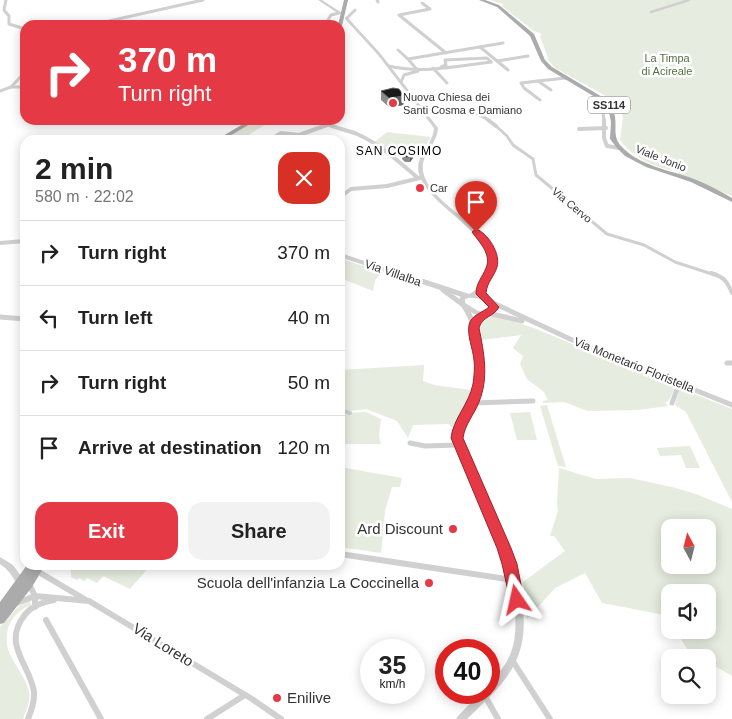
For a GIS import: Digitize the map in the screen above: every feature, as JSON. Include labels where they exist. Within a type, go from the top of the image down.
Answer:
[{"type":"main road","points":[[339,20],[344,0]]},
{"type":"main road","name":"Viale Jonio","points":[[481,0],[498,6],[528,31],[535,38],[542,61],[550,68],[596,95],[609,105],[615,118],[614,139],[619,148],[638,161],[695,182],[732,200]]},
{"type":"main road","points":[[222,135],[239,125]]},
{"type":"main road","points":[[228,135],[245,125]]},
{"type":"main road","points":[[25,583],[30,570]]},
{"type":"main road","points":[[0,620],[5,608],[25,583],[41,570]]},
{"type":"street","points":[[6,0],[4,10],[9,16],[9,24],[20,27]]},
{"type":"street","points":[[113,20],[203,0]]},
{"type":"street","points":[[320,0],[339,13]]},
{"type":"street","points":[[651,12],[689,0]]},
{"type":"street","points":[[422,2],[430,9],[399,16],[446,53]]},
{"type":"street","points":[[355,10],[346,18],[389,66],[433,122],[436,132],[421,158],[420,178]]},
{"type":"street","points":[[328,20],[331,15],[339,13]]},
{"type":"street","points":[[408,59],[503,43]]},
{"type":"street","points":[[480,47],[508,70]]},
{"type":"street","points":[[398,50],[417,70]]},
{"type":"street","points":[[470,68],[528,56]]},
{"type":"street","points":[[394,72],[491,62],[487,58],[445,60],[446,65],[439,67]]},
{"type":"street","points":[[389,66],[417,70]]},
{"type":"street","points":[[433,68],[447,83]]},
{"type":"street","points":[[394,72],[408,69]]},
{"type":"street","points":[[401,82],[404,75],[417,70]]},
{"type":"street","points":[[11,87],[20,77]]},
{"type":"street","points":[[540,100],[524,88],[521,83],[566,78]]},
{"type":"street","points":[[538,81],[551,90]]},
{"type":"street","points":[[0,91],[11,87],[20,87]]},
{"type":"street","name":"Via Cervo","points":[[426,113],[465,108],[488,119],[513,145],[533,159],[536,175],[607,234],[644,245],[675,262],[724,278],[728,282],[732,293]]},
{"type":"street","points":[[603,112],[606,128],[604,140],[606,144],[619,148]]},
{"type":"street","points":[[296,135],[327,125],[354,133],[382,148],[420,178],[436,199],[476,232],[490,250],[492,267],[482,285],[469,296],[462,298],[460,302],[464,305],[474,328],[480,362],[478,384],[473,403],[458,429],[458,445],[503,545],[513,580],[520,618],[519,637],[512,660],[500,678]]},
{"type":"street","points":[[579,129],[606,128]]},
{"type":"street","points":[[345,193],[351,189],[387,186],[420,178]]},
{"type":"street","points":[[0,243],[20,241]]},
{"type":"street","name":"Via Villalba","points":[[345,257],[440,289]]},
{"type":"street","points":[[474,328],[478,318],[487,314],[494,307],[481,294],[482,285]]},
{"type":"street","points":[[440,289],[487,300],[537,325]]},
{"type":"street","points":[[440,289],[476,313],[537,325]]},
{"type":"street","points":[[0,317],[20,319]]},
{"type":"street","name":"Via Monetario Floristella","points":[[537,325],[732,405]]},
{"type":"street","points":[[672,403],[680,384]]},
{"type":"street","points":[[473,403],[534,402]]},
{"type":"street","points":[[345,411],[350,412]]},
{"type":"street","points":[[410,443],[425,446],[458,445]]},
{"type":"street","points":[[345,555],[513,580]]},
{"type":"street","points":[[0,560],[10,567],[35,596],[35,607]]},
{"type":"street","points":[[41,570],[89,601]]},
{"type":"street","points":[[5,608],[35,596]]},
{"type":"street","name":"Via Loreto","points":[[35,596],[89,601],[245,695],[281,719]]},
{"type":"street","points":[[28,719],[34,690],[14,650],[12,632],[20,618],[35,607],[44,602],[66,600]]},
{"type":"street","points":[[46,620],[101,719]]},
{"type":"street","points":[[512,660],[550,719]]},
{"type":"street","points":[[207,719],[245,695]]},
{"type":"street","points":[[461,719],[477,704]]},
{"type":"street","points":[[491,704],[498,719]]},
{"type":"green space","name":"La Timpa di Acireale","points":[[490,0],[732,0],[732,196],[677,173],[680,171],[678,170],[654,165],[631,152],[620,140],[623,117],[620,108],[606,96],[555,68],[549,61],[540,36],[542,34],[534,31],[502,6],[503,4]]},
{"type":"green space","points":[[249,125],[265,125],[248,135],[231,135]]},
{"type":"green space","points":[[387,132],[431,137],[421,153],[387,149],[373,143]]},
{"type":"green space","points":[[345,260],[382,272],[375,280],[373,291],[345,280]]},
{"type":"green space","points":[[488,315],[534,328],[671,385],[674,390],[669,400],[665,403],[668,406],[638,410],[588,411],[564,402],[543,403],[543,401],[548,400],[544,392],[527,379],[520,364],[523,356],[513,348],[521,335],[481,340],[477,323]]},
{"type":"green space","points":[[424,365],[423,381],[434,385],[471,390],[468,402],[452,428],[449,424],[413,425],[408,438],[397,421],[366,409],[351,411],[345,409],[345,370]]},
{"type":"green space","points":[[682,389],[732,409],[732,502],[686,412],[675,405],[679,391]]},
{"type":"green space","points":[[547,405],[566,467],[558,466],[540,406]]},
{"type":"green space","points":[[366,412],[381,419],[379,436],[381,444],[345,444],[346,413]]},
{"type":"green space","points":[[530,412],[537,440],[517,440],[510,413]]},
{"type":"green space","points":[[690,446],[700,468],[686,468],[681,455],[660,456],[657,448]]},
{"type":"green space","points":[[345,468],[402,478],[400,487],[392,487],[385,511],[381,553],[345,548]]},
{"type":"green space","points":[[559,468],[596,479],[630,478],[672,487],[696,494],[732,509],[732,676],[716,667],[716,649],[687,649],[682,639],[716,639],[716,584],[661,584],[661,614],[602,603],[585,573],[555,588],[527,619],[523,582],[565,551],[554,536],[550,536],[558,511]]},
{"type":"green space","points":[[147,570],[130,589],[103,576],[97,583],[87,578],[84,581],[79,578],[77,580],[71,577],[71,571]]},
{"type":"green space","points":[[30,601],[31,605],[19,612],[10,622],[7,635],[10,655],[27,686],[29,695],[28,706],[23,719],[0,719],[0,627],[18,607]]},
{"type":"building","points":[[393,88],[399,89],[404,96],[389,98],[381,91]]},
{"type":"building","points":[[405,152],[413,153],[410,157],[406,157],[402,154]]},
{"type":"place","name":"Nuova Chiesa dei Santi Cosma e Damiano","points":[[393,103]]},
{"type":"place","name":"Car","points":[[420,188]]},
{"type":"place","name":"Ard Discount","points":[[453,529]]},
{"type":"place","name":"Scuola dell'infanzia La Coccinella","points":[[429,583]]},
{"type":"place","name":"Enilive","points":[[277,698]]},
{"type":"district","name":"SAN COSIMO","points":[[399,151]]},
{"type":"route","points":[[476,232],[487,244],[492,257],[492,267],[480,290],[485,299],[493,304],[494,307],[492,311],[481,316],[475,322],[474,328],[480,362],[478,384],[473,403],[458,429],[457,438],[458,445],[510,564],[517,600]]}]
